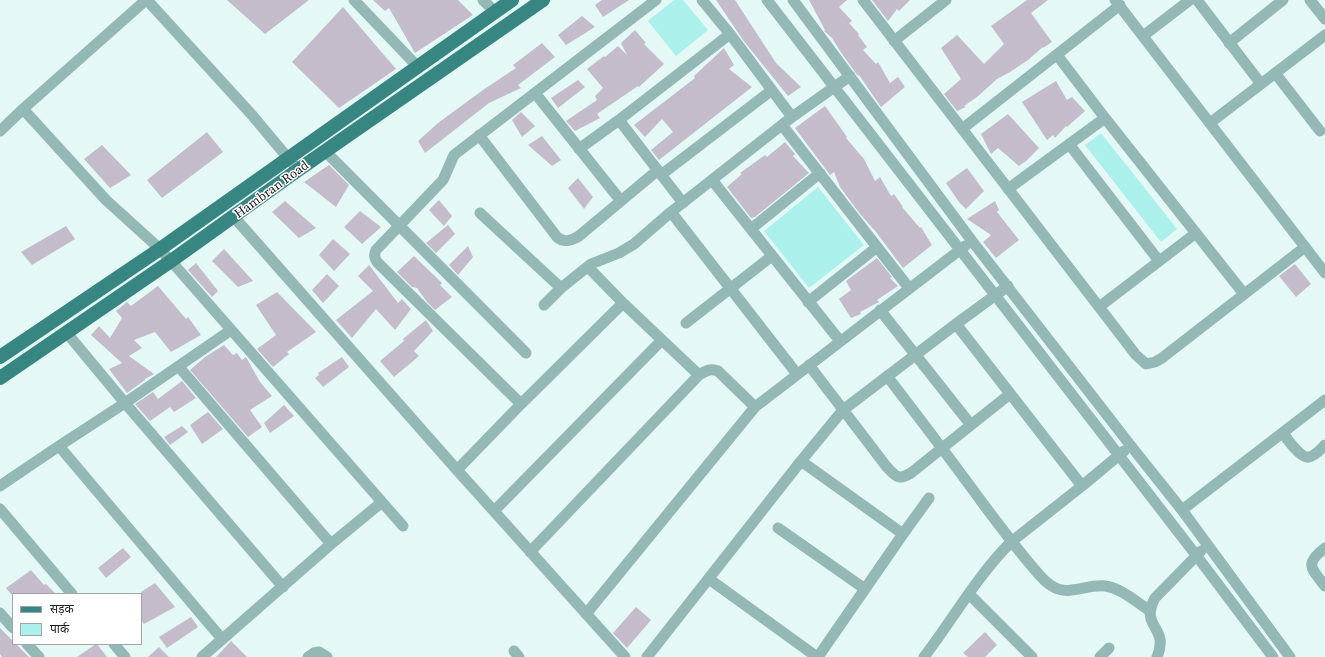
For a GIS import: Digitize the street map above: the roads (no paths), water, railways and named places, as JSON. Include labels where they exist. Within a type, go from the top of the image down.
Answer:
[{"type":"main road","name":"Hambran Road","points":[[0,357],[160,250],[512,0]]},
{"type":"main road","name":"Hambran Road","points":[[0,378],[171,262],[298,170],[543,0]]},
{"type":"street","points":[[0,132],[23,109],[147,0],[219,78],[298,170]]},
{"type":"street","points":[[354,0],[418,67]]},
{"type":"street","points":[[483,0],[495,12]]},
{"type":"street","points":[[521,404],[374,258],[374,254],[399,225],[443,180],[454,155],[656,0]]},
{"type":"street","points":[[702,0],[730,34],[792,117]]},
{"type":"street","points":[[767,0],[1119,455],[1273,657]]},
{"type":"street","points":[[793,0],[972,241],[1182,510],[1290,657]]},
{"type":"street","points":[[863,0],[1136,355],[1146,364],[1155,362],[1162,358],[1305,247]]},
{"type":"street","points":[[894,41],[946,0]]},
{"type":"street","points":[[1143,36],[1190,0]]},
{"type":"street","points":[[1196,0],[1261,84]]},
{"type":"street","points":[[1229,43],[1284,0]]},
{"type":"street","points":[[1310,0],[1325,19]]},
{"type":"street","points":[[962,129],[1057,55],[1118,3],[1325,272]]},
{"type":"street","points":[[579,150],[730,34]]},
{"type":"street","points":[[1210,123],[1325,35]]},
{"type":"street","points":[[1057,55],[1244,294]]},
{"type":"street","points":[[1275,73],[1323,132]]},
{"type":"street","points":[[544,304],[561,288],[588,267],[596,262],[625,250],[792,117],[850,76]]},
{"type":"street","points":[[479,135],[557,237],[561,240],[568,241],[579,236],[659,172],[772,90]]},
{"type":"street","points":[[535,93],[621,201]]},
{"type":"street","points":[[23,109],[106,200],[171,262],[403,526]]},
{"type":"street","points":[[1008,189],[1105,118]]},
{"type":"street","points":[[619,120],[683,203]]},
{"type":"street","points":[[782,126],[909,288]]},
{"type":"street","points":[[1070,144],[1159,261]]},
{"type":"street","points":[[326,152],[526,353]]},
{"type":"street","points":[[751,229],[820,173]]},
{"type":"street","points":[[712,180],[840,341]]},
{"type":"street","points":[[671,212],[797,374]]},
{"type":"street","points":[[480,214],[561,288]]},
{"type":"street","points":[[234,217],[457,470],[625,657]]},
{"type":"street","points":[[1099,306],[1196,233]]},
{"type":"street","points":[[586,614],[755,407],[972,241]]},
{"type":"street","points":[[808,302],[877,247]]},
{"type":"street","points":[[686,323],[772,256]]},
{"type":"street","points":[[588,267],[623,303],[699,375]]},
{"type":"street","points":[[647,657],[843,410],[1008,286]]},
{"type":"street","points":[[457,470],[623,303]]},
{"type":"street","points":[[880,310],[971,425]]},
{"type":"street","points":[[956,324],[1082,486]]},
{"type":"street","points":[[0,486],[179,367],[231,330]]},
{"type":"street","points":[[66,332],[283,587]]},
{"type":"street","points":[[494,511],[662,340]]},
{"type":"street","points":[[809,365],[886,466],[894,475],[904,478],[1010,394]]},
{"type":"street","points":[[179,367],[331,544]]},
{"type":"street","points":[[530,552],[699,375],[710,370],[718,371],[755,407]]},
{"type":"street","points":[[887,376],[943,448],[1011,542],[1041,577],[1058,590],[1068,591],[1098,586],[1114,588],[1150,610]]},
{"type":"street","points":[[1182,510],[1325,400]]},
{"type":"street","points":[[1283,433],[1302,455],[1306,457],[1310,457],[1325,445]]},
{"type":"street","points":[[60,446],[222,639]]},
{"type":"street","points":[[928,656],[969,594],[1003,550],[1131,446]]},
{"type":"street","points":[[801,461],[903,534]]},
{"type":"street","points":[[709,579],[817,657],[929,498]]},
{"type":"street","points":[[202,657],[331,544],[382,502]]},
{"type":"street","points":[[0,509],[71,593]]},
{"type":"street","points":[[778,528],[865,589]]},
{"type":"street","points":[[1157,657],[1161,647],[1161,636],[1151,622],[1150,610],[1155,598],[1196,555],[1208,545]]},
{"type":"street","points":[[1325,548],[1313,558],[1312,564],[1312,569],[1325,586]]},
{"type":"street","points":[[969,594],[1032,657]]},
{"type":"street","points":[[0,613],[12,627]]},
{"type":"street","points":[[28,645],[39,657]]},
{"type":"street","points":[[115,645],[125,657]]},
{"type":"street","points":[[1100,657],[1109,648]]},
{"type":"street","points":[[308,657],[319,652],[327,657]]}]
